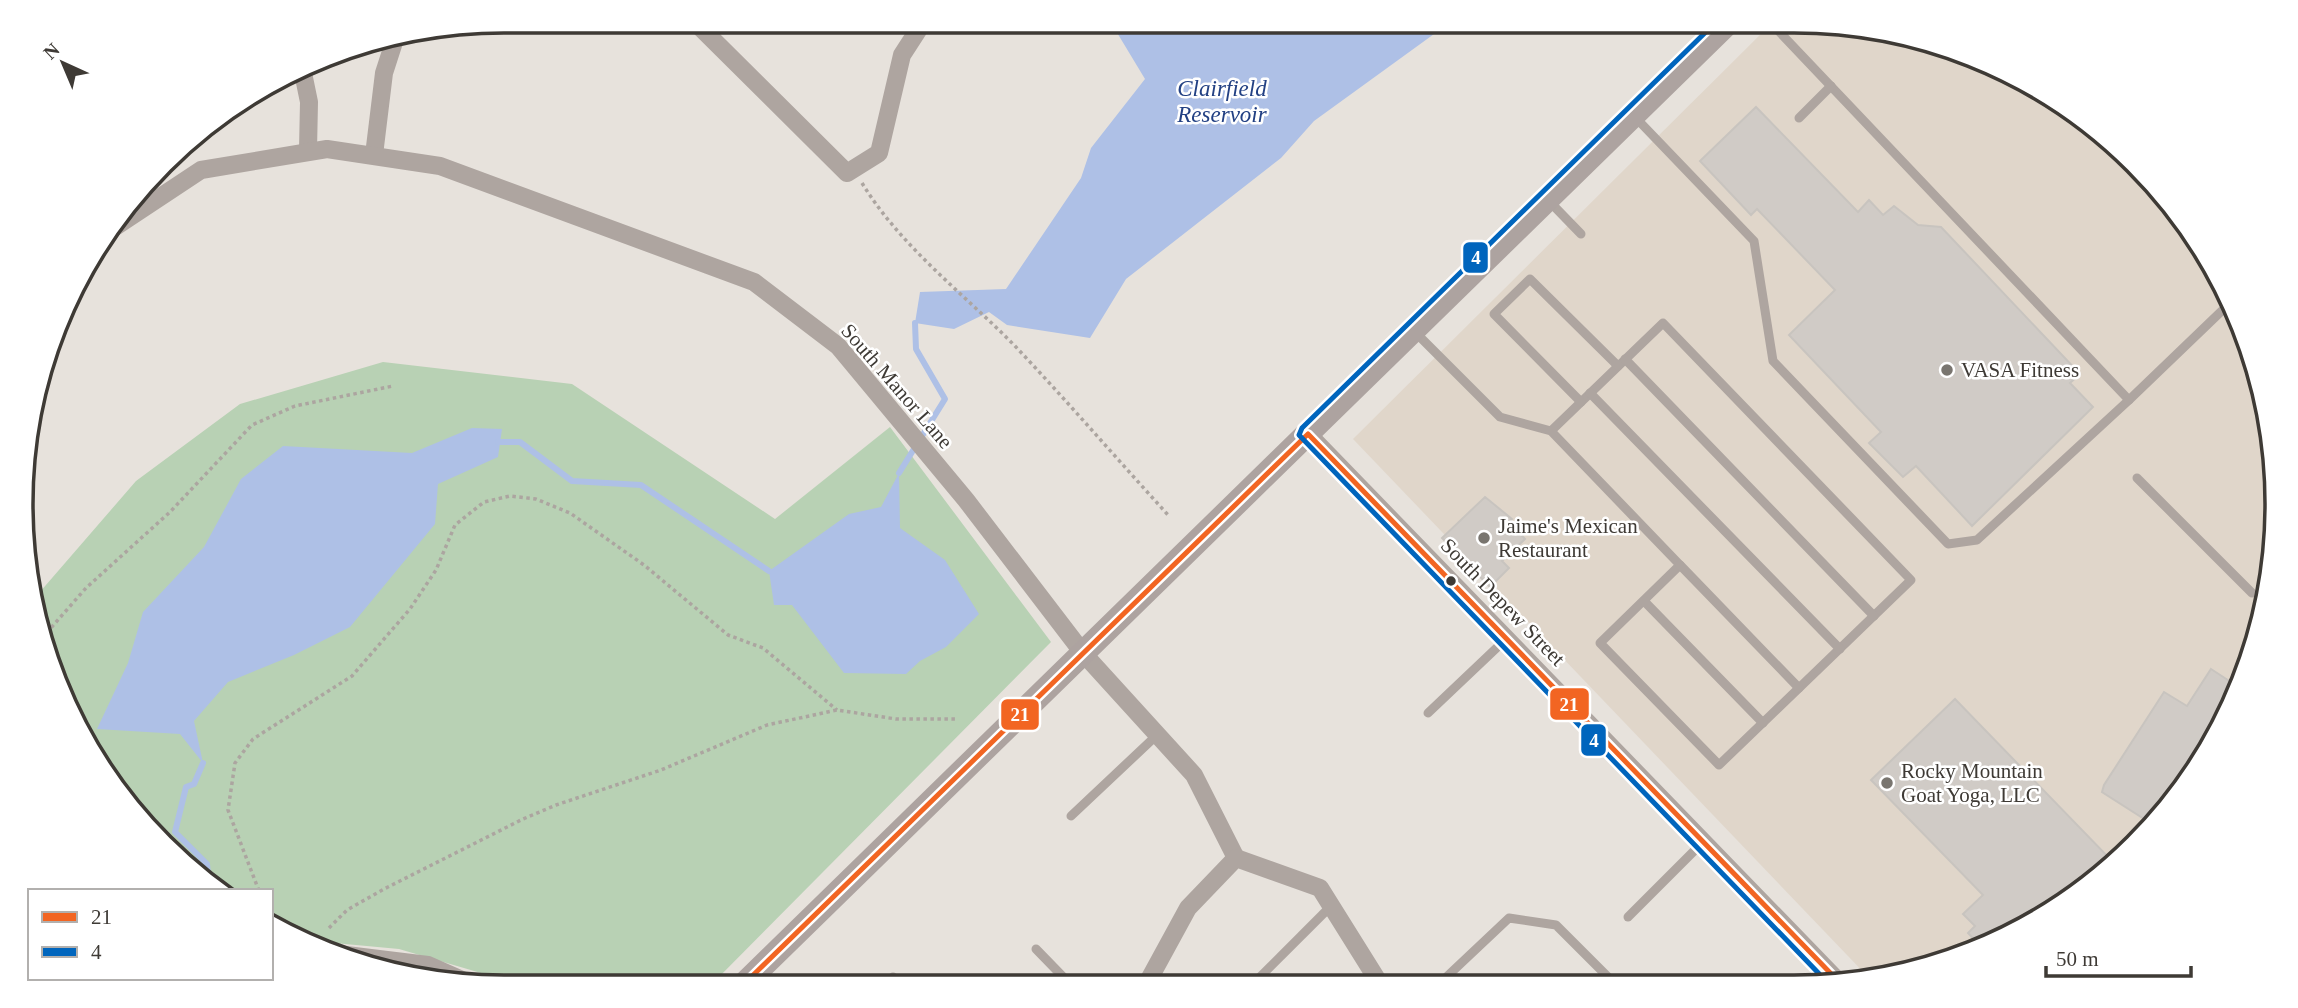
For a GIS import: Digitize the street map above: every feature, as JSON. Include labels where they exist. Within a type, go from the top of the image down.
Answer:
[{"type":"main road","points":[[753,975],[1718,33]]},
{"type":"street","points":[[707,33],[851,171],[879,153],[902,55],[916,33]]},
{"type":"street","points":[[374,155],[384,73],[393,47]]},
{"type":"street","points":[[304,78],[309,103],[308,150]]},
{"type":"street","name":"South Manor Lane","points":[[132,216],[201,170],[308,150],[327,149],[440,166],[754,282],[838,346],[953,485],[1083,653],[1194,775],[1236,858]]},
{"type":"street","name":"South Depew Street","points":[[1308,434],[1831,973]]},
{"type":"street","points":[[1151,975],[1188,908],[1236,858],[1320,888],[1374,975]]},
{"type":"street","points":[[396,962],[428,965],[441,971]]},
{"type":"lane","points":[[1780,33],[2129,400]]},
{"type":"lane","points":[[1799,118],[1831,86]]},
{"type":"lane","points":[[1633,116],[1754,241],[1773,361],[1948,544],[1977,540],[2223,310]]},
{"type":"lane","points":[[1547,200],[1581,234]]},
{"type":"lane","points":[[1581,402],[1494,314],[1512,296],[1531,279],[1618,366]]},
{"type":"lane","points":[[1551,431],[1663,323],[1910,580],[1719,765],[1600,643],[1680,565]]},
{"type":"lane","points":[[1414,331],[1500,417],[1551,431],[1799,688]]},
{"type":"lane","points":[[1625,359],[1874,616]]},
{"type":"lane","points":[[1590,393],[1840,649]]},
{"type":"lane","points":[[2137,478],[2252,593]]},
{"type":"lane","points":[[1644,601],[1763,723]]},
{"type":"lane","points":[[1429,713],[1506,639]]},
{"type":"lane","points":[[1071,816],[1157,735]]},
{"type":"lane","points":[[1628,917],[1703,842]]},
{"type":"lane","points":[[1262,975],[1331,906]]},
{"type":"lane","points":[[1449,975],[1509,918],[1556,925],[1606,975]]},
{"type":"lane","points":[[1036,949],[1061,975]]},
{"type":"path","points":[[851,171],[874,203],[940,275],[1013,345],[1169,516]]},
{"type":"path","points":[[50,629],[86,588],[170,512],[252,425],[295,406],[393,386]]},
{"type":"path","points":[[258,889],[228,810],[235,763],[253,739],[352,676],[410,609],[436,570],[456,525],[484,502],[510,496],[536,499],[570,513],[644,565],[728,635],[762,648],[837,710]]},
{"type":"path","points":[[329,928],[347,910],[384,889],[556,805],[661,769],[767,725],[837,710],[896,719],[958,719]]},
{"type":"shaded area","points":[[1762,33],[1855,37],[1916,49],[1945,58],[2029,96],[2104,150],[2127,171],[2167,217],[2202,269],[2216,296],[2229,324],[2249,382],[2264,473],[2261,565],[2249,626],[2229,684],[2216,712],[2185,766],[2127,837],[2056,895],[2002,926],[1945,950],[1861,970],[1353,439]]},
{"type":"green space","points":[[383,362],[572,384],[775,519],[890,427],[1051,642],[721,975],[486,974],[399,949],[335,943],[273,914],[273,889],[234,889],[194,858],[150,814],[113,766],[82,712],[58,655],[42,596],[41,591],[136,481],[240,404]]},
{"type":"water","name":"Clairfield Reservoir","points":[[1117,33],[1435,33],[1314,121],[1281,158],[1126,279],[1090,338],[1007,325],[989,312],[954,329],[915,323],[920,292],[1006,289],[1081,178],[1091,148],[1145,79]]},
{"type":"water","points":[[472,428],[502,429],[498,457],[438,484],[435,524],[350,627],[294,655],[228,682],[194,721],[203,763],[180,734],[97,729],[128,663],[143,612],[204,547],[241,479],[283,446],[412,453]]},
{"type":"water","points":[[899,473],[900,528],[945,560],[979,614],[946,647],[920,661],[906,674],[844,673],[792,605],[774,605],[769,571],[849,514],[881,507]]},
{"type":"building","points":[[1756,107],[1858,212],[1869,200],[1883,215],[1894,206],[1918,225],[1941,227],[2080,374],[2070,383],[2093,407],[1972,526],[1916,466],[1903,477],[1869,443],[1881,432],[1789,335],[1835,290],[1757,209],[1751,215],[1700,161]]},
{"type":"building","points":[[1485,497],[1512,519],[1509,522],[1525,539],[1502,561],[1509,568],[1490,587],[1442,538]]},
{"type":"building","points":[[2211,669],[2230,681],[2202,739],[2167,791],[2144,819],[2102,792],[2164,692],[2187,706]]},
{"type":"building","points":[[1955,699],[2107,856],[2081,877],[2029,912],[1974,939],[1968,933],[1975,926],[1963,914],[1983,895],[1871,780]]},
{"type":"waterway","points":[[899,473],[945,399],[916,349],[915,323]]},
{"type":"waterway","points":[[498,442],[520,442],[572,481],[641,485],[769,571]]},
{"type":"waterway","points":[[203,763],[194,784],[186,787],[175,832],[207,864],[208,869]]},
{"type":"transit line","name":"4","points":[[1705,33],[1302,428],[1299,435],[1819,974]]},
{"type":"transit line","name":"21","points":[[753,975],[1308,434],[1831,973]]},
{"type":"place","name":"VASA Fitness","points":[[1947,370]]},
{"type":"place","name":"Jaime's Mexican Restaurant","points":[[1484,538]]},
{"type":"place","name":"Rocky Mountain Goat Yoga, LLC","points":[[1887,783]]}]
